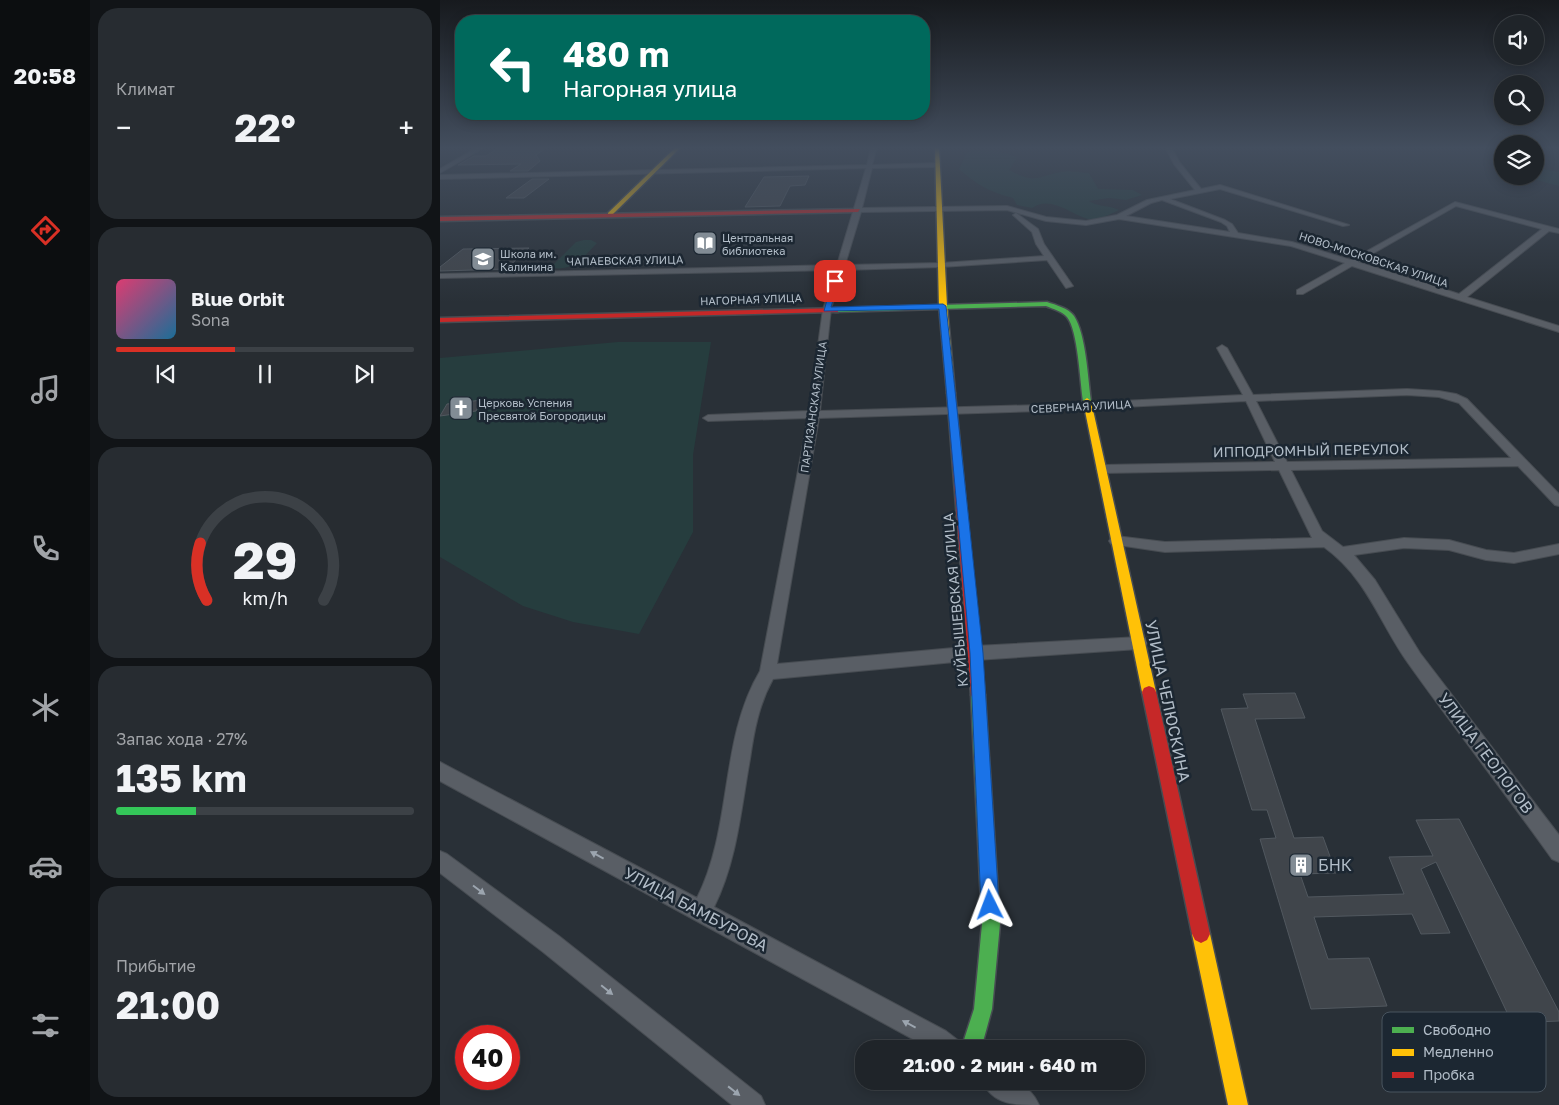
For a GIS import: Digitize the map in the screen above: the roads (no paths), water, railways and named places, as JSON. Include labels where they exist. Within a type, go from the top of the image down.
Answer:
[{"type":"street","points":[[610,214],[626,199]]},
{"type":"street","name":"ПАРТИЗАНСКАЯ УЛИЦА","points":[[701,912],[722,864],[747,724],[757,691],[768,672],[814,414],[827,309],[861,199]]},
{"type":"street","name":"КУЙБЫШЕВСКАЯ УЛИЦА","points":[[939,199],[943,306],[976,653],[991,924],[983,1009],[974,1040]]},
{"type":"street","points":[[440,219],[992,207],[1014,210],[1060,222],[1086,223],[1119,217],[1149,201],[1164,199],[1230,224],[1235,234]]},
{"type":"street","points":[[1258,199],[1345,225]]},
{"type":"street","points":[[1300,292],[1455,204],[1559,231]]},
{"type":"street","points":[[1014,210],[1016,215],[1040,238],[1040,244],[1069,286]]},
{"type":"street","name":"НОВО-МОСКОВСКАЯ УЛИЦА","points":[[1119,217],[1292,244],[1559,329]]},
{"type":"street","points":[[1460,298],[1548,228]]},
{"type":"street","name":"ЧАПАЕВСКАЯ УЛИЦА","points":[[440,276],[941,265],[1050,258]]},
{"type":"street","name":"НАГОРНАЯ УЛИЦА","points":[[440,320],[943,306],[1047,304],[1061,308]]},
{"type":"street","name":"УЛИЦА ЧЕЛЮСКИНА","points":[[1061,308],[1072,318],[1075,325],[1088,406],[1116,541],[1238,1105]]},
{"type":"street","points":[[1222,348],[1249,397],[1317,534],[1326,542]]},
{"type":"street","name":"СЕВЕРНАЯ УЛИЦА","points":[[708,418],[1088,406],[1249,397],[1386,393],[1442,394],[1454,396],[1463,401],[1489,426],[1521,462]]},
{"type":"street","points":[[1521,462],[1559,502]]},
{"type":"street","name":"ИППОДРОМНЫЙ ПЕРЕУЛОК","points":[[1102,469],[1521,462]]},
{"type":"street","points":[[1116,541],[1165,547],[1326,542]]},
{"type":"street","name":"УЛИЦА ГЕОЛОГОВ","points":[[1326,542],[1342,552],[1362,573],[1412,656],[1504,776],[1559,852]]},
{"type":"street","points":[[1342,552],[1404,543],[1449,545],[1486,555],[1514,558],[1559,549]]},
{"type":"street","points":[[768,672],[976,653],[1139,643]]},
{"type":"street","name":"УЛИЦА БАМБУРОВА","points":[[440,771],[939,1040]]},
{"type":"street","points":[[440,861],[551,944],[752,1105]]},
{"type":"street","points":[[1006,1090],[1026,1105]]},
{"type":"place","name":"Центральная библиотека","points":[[705,243]]},
{"type":"place","name":"Школа им. Калинина","points":[[483,259]]},
{"type":"place","name":"Церковь Успения Пресвятой Богородицы","points":[[461,408]]},
{"type":"place","name":"БНК","points":[[1301,865]]}]
